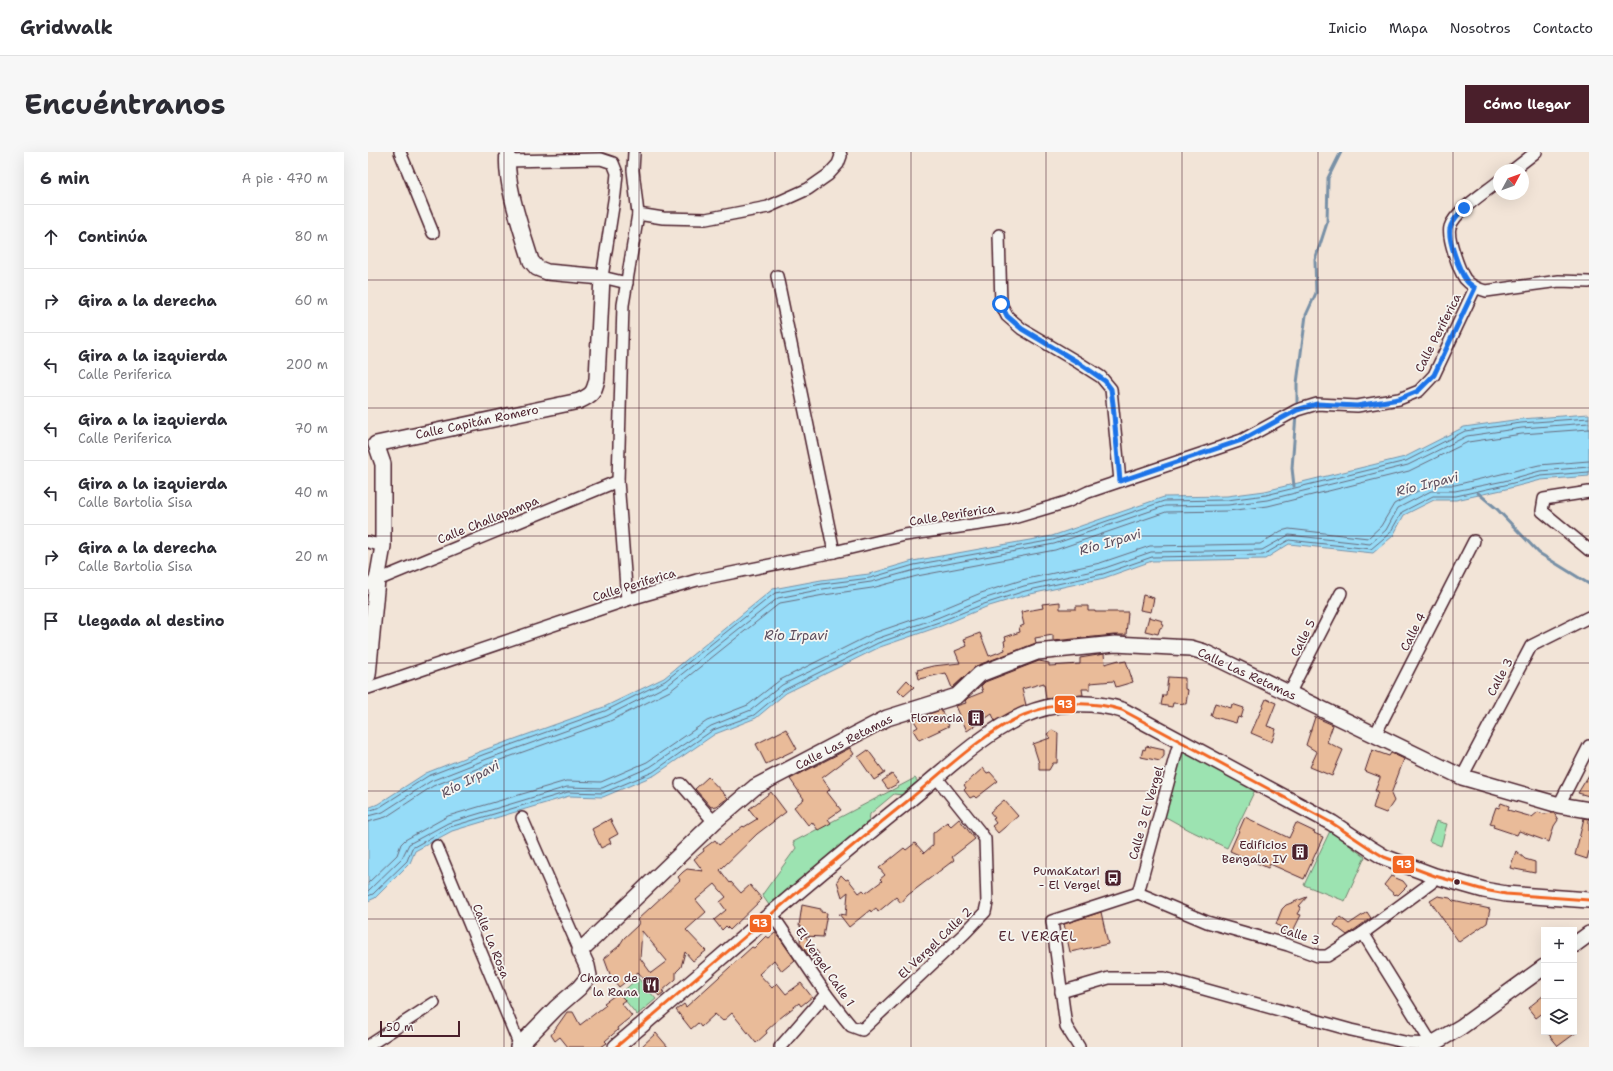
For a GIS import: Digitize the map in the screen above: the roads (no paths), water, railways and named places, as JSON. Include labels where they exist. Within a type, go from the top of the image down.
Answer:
[{"type":"street","points":[[400,152],[433,233]]},
{"type":"street","points":[[627,600],[618,481],[623,305],[638,214],[634,152]]},
{"type":"street","points":[[638,214],[663,218],[706,219],[768,208],[808,189],[828,175],[838,164],[841,156],[840,152]]},
{"type":"street","points":[[1521,164],[1536,152]]},
{"type":"street","points":[[602,277],[615,194],[617,173],[613,162],[601,159],[507,157],[509,183],[531,261],[537,268],[547,272],[602,277],[627,283]]},
{"type":"street","points":[[1493,186],[1464,208],[1450,227],[1450,237],[1458,263],[1466,279],[1475,288],[1486,291],[1559,281],[1589,282]]},
{"type":"street","points":[[999,235],[1001,304],[1007,316],[1022,329],[1101,377],[1111,389],[1120,481]]},
{"type":"street","points":[[778,276],[834,552]]},
{"type":"street","name":"Calle Capitán Romero","points":[[375,451],[579,401],[590,396],[595,389],[597,379],[602,277]]},
{"type":"street","name":"Calle Periferica","points":[[368,688],[627,600],[697,580],[834,552],[904,535],[1007,520],[1067,502],[1088,492],[1242,440],[1297,410],[1317,404],[1357,406],[1399,399],[1418,391],[1434,375],[1475,288]]},
{"type":"street","points":[[368,675],[373,582],[383,546],[384,481],[382,464],[375,451]]},
{"type":"street","name":"Calle Challapampa","points":[[373,582],[618,481]]},
{"type":"street","points":[[1589,492],[1544,499],[1542,510],[1589,550]]},
{"type":"street","name":"Calle 4","points":[[1375,735],[1474,541]]},
{"type":"street","points":[[368,542],[383,546]]},
{"type":"street","name":"Calle 5","points":[[1289,694],[1341,593]]},
{"type":"street","name":"Calle 3","points":[[1462,777],[1531,646],[1589,617]]},
{"type":"street","name":"Calle Las Retamas","points":[[580,951],[714,822],[755,787],[887,718],[957,696],[980,674],[1037,652],[1115,644],[1190,648],[1204,652],[1462,777],[1559,805],[1589,810]]},
{"type":"street","points":[[616,1047],[771,913],[987,736],[1010,722],[1039,710],[1062,705],[1087,703],[1122,710],[1332,823],[1384,857],[1435,876],[1470,887],[1506,894],[1589,900]]},
{"type":"street","name":"Calle 3 El Vergel","points":[[1138,893],[1178,750],[1182,742]]},
{"type":"street","points":[[1559,805],[1589,746]]},
{"type":"street","name":"El Vergel Calle 2","points":[[862,1030],[965,933],[985,912],[987,903],[985,839],[936,777]]},
{"type":"street","points":[[681,784],[714,822]]},
{"type":"street","points":[[519,1046],[556,1008],[579,988],[589,976],[587,966],[522,818]]},
{"type":"street","name":"Calle La Rosa","points":[[437,846],[519,1046]]},
{"type":"street","name":"Calle 3","points":[[1138,893],[1206,922],[1288,945],[1318,956],[1327,956],[1363,933],[1431,883],[1435,876]]},
{"type":"street","points":[[1079,1047],[1066,1026],[1052,921],[1138,893]]},
{"type":"street","name":"El Vergel Calle 1","points":[[771,913],[826,994],[851,1026],[862,1030]]},
{"type":"street","points":[[1363,933],[1433,1046]]},
{"type":"street","points":[[1577,943],[1589,934]]},
{"type":"street","points":[[1061,992],[1109,978],[1164,978],[1358,1032],[1409,1043],[1433,1046],[1541,969]]},
{"type":"street","points":[[780,1047],[826,994]]},
{"type":"street","points":[[368,1046],[434,1003]]},
{"type":"water","name":"Río Irpavi","points":[[1589,414],[1589,476],[1541,480],[1456,500],[1434,500],[1404,515],[1393,536],[1373,553],[1289,544],[1265,559],[1152,561],[1104,578],[1026,595],[986,607],[941,626],[880,647],[786,693],[756,718],[715,734],[655,775],[603,797],[569,796],[452,831],[415,851],[410,863],[375,898],[368,901],[368,808],[378,804],[426,773],[484,750],[604,707],[664,678],[773,589],[821,580],[869,574],[913,561],[1052,536],[1164,497],[1227,496],[1265,491],[1405,457],[1464,427],[1521,419]]},
{"type":"waterway","points":[[1297,407],[1297,383],[1306,315],[1316,293],[1315,260],[1327,223],[1328,178],[1341,152]]},
{"type":"waterway","points":[[1294,486],[1292,468],[1296,414]]},
{"type":"waterway","points":[[1478,493],[1497,509],[1539,553],[1589,584]]},
{"type":"place","name":"Florencia","points":[[976,718]]},
{"type":"place","name":"Edificios Bengala IV","points":[[1300,852]]},
{"type":"place","name":"PumaKatari - El Vergel","points":[[1113,878]]},
{"type":"place","name":"Charco de la Rana","points":[[651,985]]},
{"type":"district","name":"EL VERGEL","points":[[1038,936]]}]
